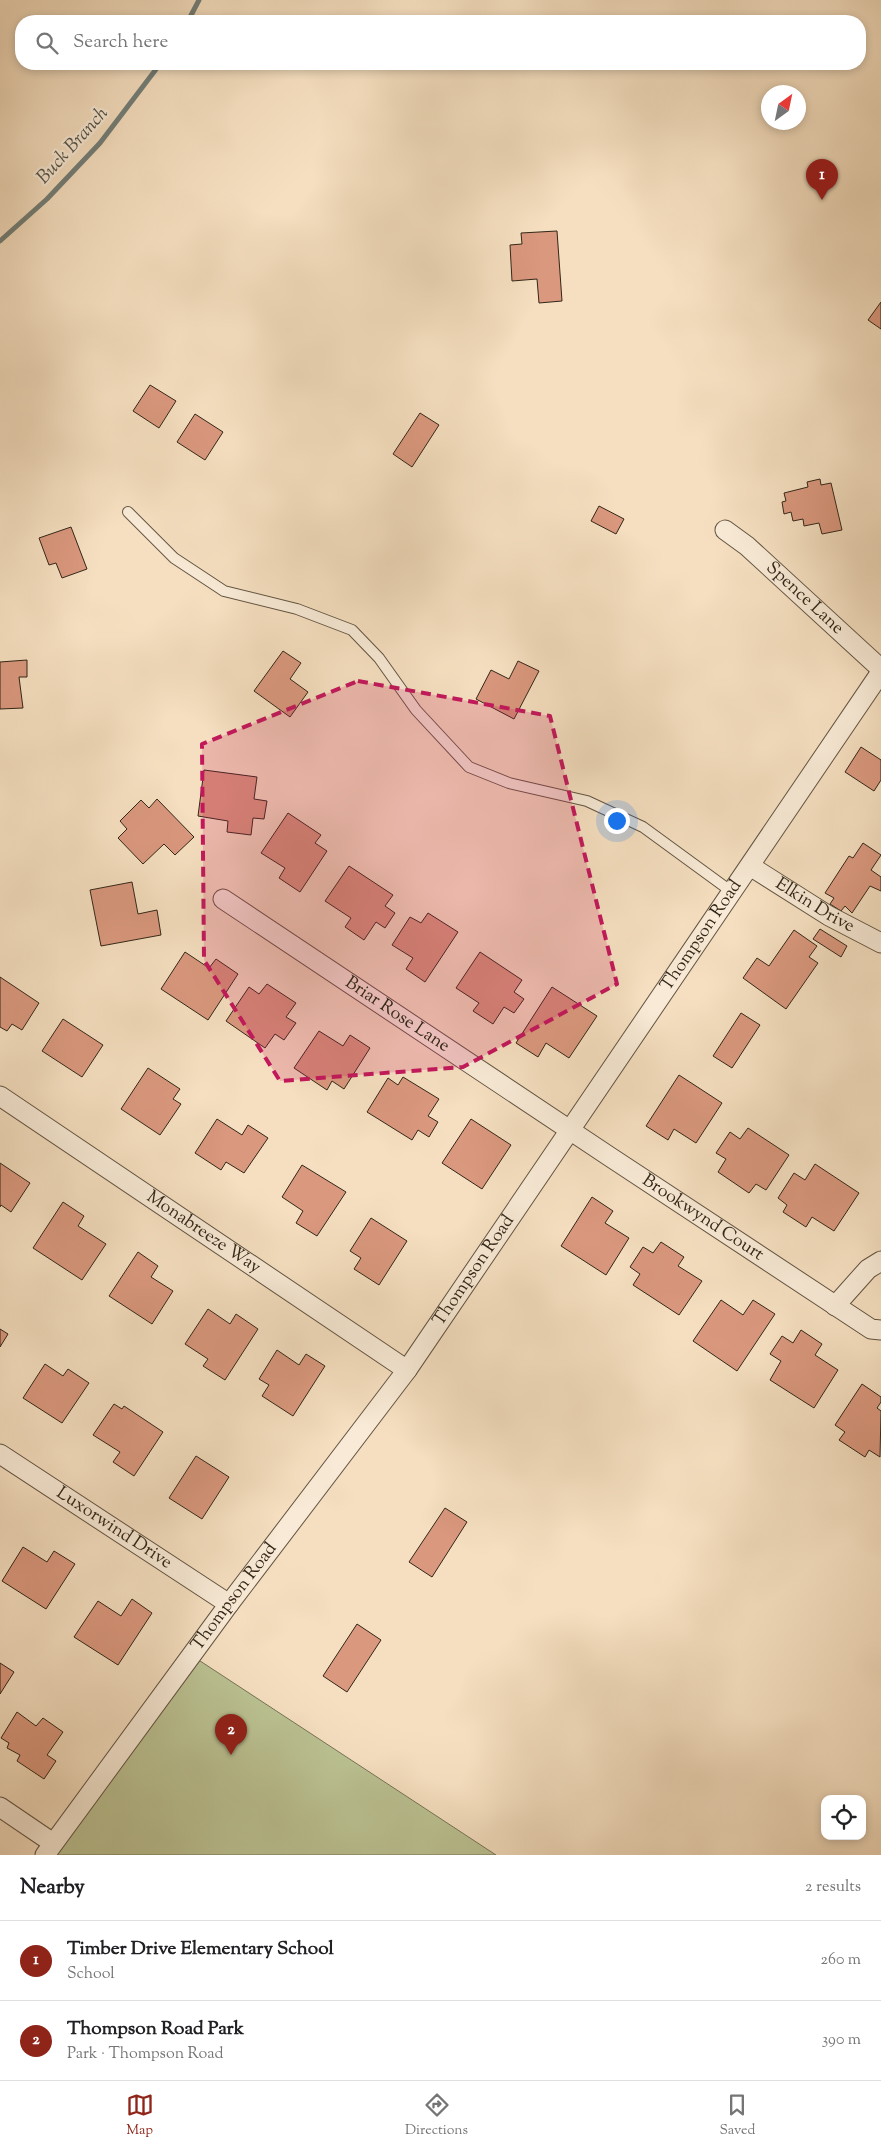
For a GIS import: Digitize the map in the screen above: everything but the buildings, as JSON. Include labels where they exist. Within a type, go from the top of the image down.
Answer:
[{"type":"street","name":"Spence Lane","points":[[725,530],[747,546],[881,670]]},
{"type":"street","name":"Thompson Road","points":[[49,1849],[229,1604],[407,1370],[571,1132],[881,670]]},
{"type":"street","name":"Elkin Drive","points":[[750,866],[829,916],[881,943]]},
{"type":"street","name":"Briar Rose Lane","points":[[223,899],[571,1132]]},
{"type":"street","name":"Monabreeze Way","points":[[0,1096],[407,1370]]},
{"type":"street","name":"Brookwynd Court","points":[[571,1132],[871,1329],[881,1330]]},
{"type":"street","points":[[836,1306],[868,1269],[881,1262]]},
{"type":"street","name":"Luxorwind Drive","points":[[0,1454],[229,1604]]},
{"type":"street","points":[[0,1807],[49,1849]]},
{"type":"lane","points":[[128,512],[174,558],[224,590],[297,609],[352,630],[379,658],[416,710],[469,767],[509,782],[587,801],[643,827],[732,892]]},
{"type":"highlighted area","points":[[358,681],[550,716],[617,984],[463,1067],[280,1081],[204,960],[202,744]]},
{"type":"green space","points":[[191,1655],[496,1855],[47,1855]]},
{"type":"waterway","name":"Buck Branch","points":[[191,15],[199,0]]},
{"type":"waterway","name":"Buck Branch","points":[[0,241],[47,199],[100,143],[155,70]]},
{"type":"place","name":"Timber Drive Elementary School","points":[[822,200]]},
{"type":"place","name":"Thompson Road Park","points":[[231,1755]]}]
